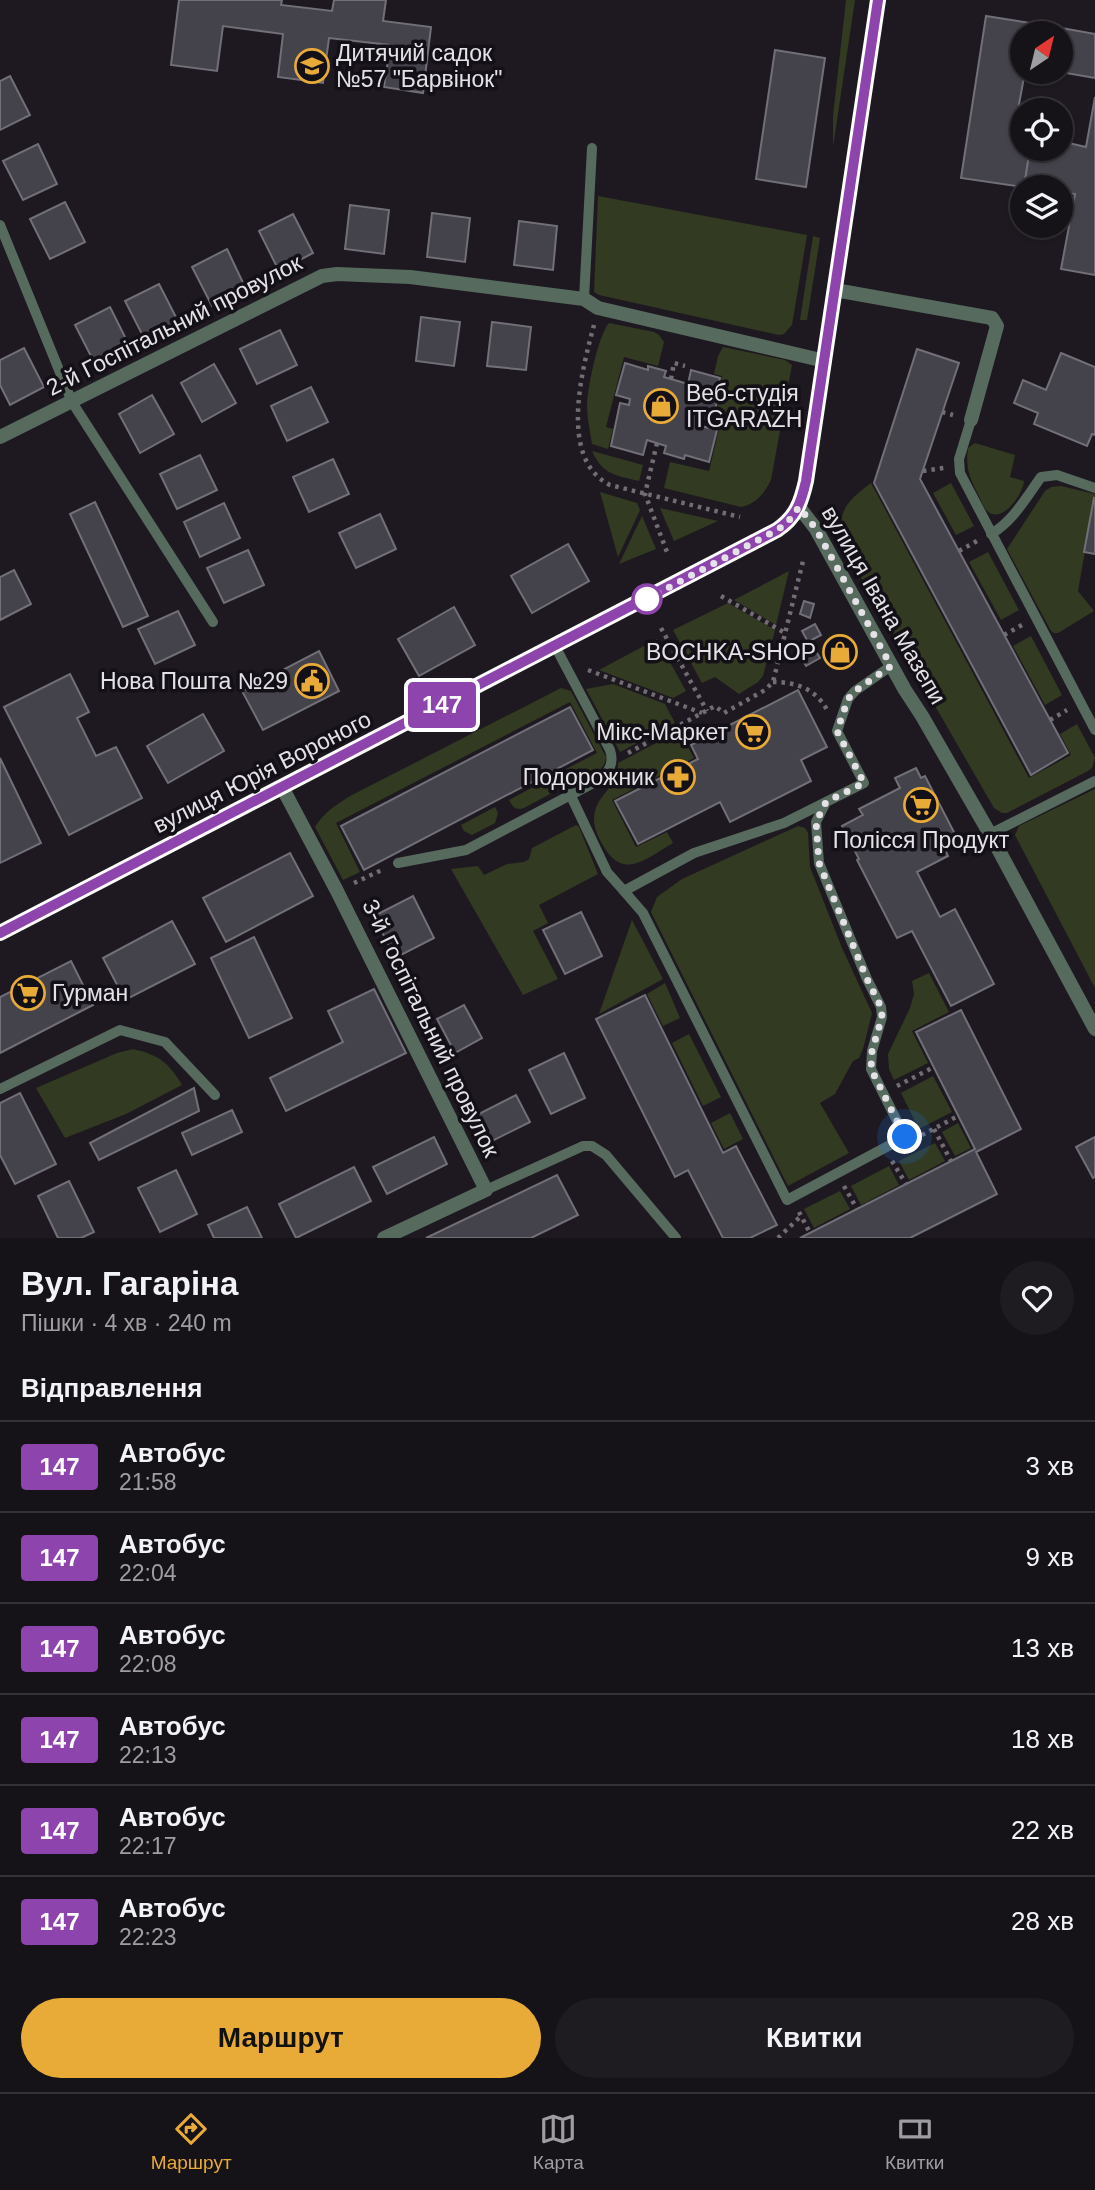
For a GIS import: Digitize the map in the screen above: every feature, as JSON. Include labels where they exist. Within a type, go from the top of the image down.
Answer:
[{"type":"main road","name":"вулиця Івана Мазепи","points":[[799,507],[806,481],[825,361],[878,0]]},
{"type":"main road","name":"вулиця Юрія Вороного","points":[[0,933],[777,530],[787,523],[799,507]]},
{"type":"street","name":"2-й Госпітальний провулок","points":[[0,437],[322,276],[337,274],[410,277],[584,299],[598,307],[825,361]]},
{"type":"street","points":[[835,290],[992,318],[998,326],[971,420]]},
{"type":"street","name":"вулиця Івана Мазепи","points":[[799,507],[816,529],[891,666],[990,834],[1095,1029]]},
{"type":"street","name":"3-й Госпітальний провулок","points":[[282,787],[337,891],[486,1190],[384,1238]]},
{"type":"lane","points":[[584,299],[592,148]]},
{"type":"lane","points":[[0,225],[72,402],[213,622]]},
{"type":"lane","points":[[971,420],[959,466],[960,473],[1095,730]]},
{"type":"lane","points":[[990,534],[1011,519],[1041,477],[1057,475],[1095,488]]},
{"type":"lane","points":[[398,863],[466,850],[601,779],[607,773],[612,761],[610,750],[555,646]]},
{"type":"lane","points":[[624,891],[694,853],[784,823],[864,783],[837,731],[848,699],[891,666]]},
{"type":"lane","points":[[990,834],[1095,781]]},
{"type":"lane","points":[[570,794],[607,872],[643,913],[787,1200],[905,1137],[871,1069],[872,1051],[882,1017],[881,1007],[819,863],[816,822],[826,802]]},
{"type":"lane","points":[[0,1089],[120,1030],[165,1042],[215,1095]]},
{"type":"lane","points":[[486,1190],[583,1146],[592,1146],[606,1155],[676,1238]]},
{"type":"path","points":[[598,307],[578,397],[584,460],[600,480],[610,485],[740,517]]},
{"type":"path","points":[[671,379],[674,363],[685,366]]},
{"type":"path","points":[[657,443],[645,494],[667,552]]},
{"type":"path","points":[[612,761],[715,706],[724,713],[765,690],[773,682],[804,557]]},
{"type":"path","points":[[721,596],[785,633]]},
{"type":"path","points":[[661,628],[704,712]]},
{"type":"path","points":[[584,668],[704,712]]},
{"type":"path","points":[[773,682],[799,685],[820,697],[837,731]]},
{"type":"path","points":[[337,891],[398,863]]},
{"type":"path","points":[[884,1094],[934,1068]]},
{"type":"path","points":[[905,1137],[918,1137],[958,1116]]},
{"type":"path","points":[[934,1129],[951,1161]]},
{"type":"path","points":[[884,1148],[906,1184]]},
{"type":"path","points":[[837,1174],[857,1209]]},
{"type":"path","points":[[792,1198],[810,1233]]},
{"type":"path","points":[[778,1238],[801,1216]]},
{"type":"green space","points":[[846,0],[855,0],[833,147],[833,116]]},
{"type":"green space","points":[[598,196],[807,235],[792,325],[784,334],[779,335],[594,292]]},
{"type":"green space","points":[[813,236],[820,238],[807,320],[800,320]]},
{"type":"green space","points":[[609,323],[654,332],[664,342],[658,366],[624,357],[606,427],[613,429],[608,449],[592,444],[587,404],[597,350]]},
{"type":"green space","points":[[723,347],[785,360],[792,365],[771,480],[759,498],[741,507],[664,488],[670,462],[709,471],[719,429],[712,426],[722,376],[714,374]]},
{"type":"green space","points":[[975,443],[1015,455],[1010,477],[1024,481],[1016,500],[999,514],[987,511],[971,478],[967,461],[968,448]]},
{"type":"green space","points":[[592,451],[643,465],[639,481],[605,469]]},
{"type":"green space","points":[[871,483],[1029,778],[1071,755],[1060,734],[1077,724],[1095,758],[1092,768],[1007,813],[994,808],[841,543],[841,522],[846,508],[855,496]]},
{"type":"green space","points":[[951,483],[974,526],[956,535],[933,493]]},
{"type":"green space","points":[[1061,486],[1095,494],[1078,591],[1094,611],[1054,633],[1007,549],[1045,491]]},
{"type":"green space","points":[[600,492],[637,503],[640,510],[618,557]]},
{"type":"green space","points":[[660,508],[718,521],[674,541]]},
{"type":"green space","points":[[642,516],[656,549],[619,564]]},
{"type":"green space","points":[[988,552],[1019,610],[1001,620],[969,562]]},
{"type":"green space","points":[[789,571],[776,625],[734,600]]},
{"type":"green space","points":[[728,603],[775,630],[763,676],[739,694],[715,677],[702,683],[673,630]]},
{"type":"green space","points":[[1031,636],[1062,695],[1045,705],[1013,646]]},
{"type":"green space","points":[[657,639],[686,691],[673,698],[599,670]]},
{"type":"green space","points":[[613,684],[665,704],[675,723],[620,752],[586,689]]},
{"type":"green space","points":[[561,688],[571,691],[606,757],[600,770],[577,782],[571,779],[566,769],[597,753],[570,702],[336,823],[360,872],[343,880],[315,827],[336,805]]},
{"type":"green space","points":[[679,731],[694,758],[612,800],[636,847],[667,832],[673,843],[634,864],[617,861],[609,854],[596,831],[594,815],[598,804],[616,777],[618,763]]},
{"type":"green space","points":[[552,777],[556,786],[552,793],[521,809],[512,805],[509,800]]},
{"type":"green space","points":[[1095,789],[1095,988],[1015,835],[1019,826]]},
{"type":"green space","points":[[495,807],[498,813],[495,823],[472,835],[464,831],[461,825]]},
{"type":"green space","points":[[576,825],[598,874],[539,905],[548,923],[533,931],[558,979],[523,995],[451,869],[478,866],[484,875],[507,864],[524,862],[529,859],[532,848]]},
{"type":"green space","points":[[798,826],[805,828],[808,833],[810,867],[842,948],[872,1013],[859,1058],[853,1061],[835,1094],[820,1103],[849,1153],[788,1186],[651,912],[657,897],[682,879]]},
{"type":"green space","points":[[632,920],[663,979],[599,1014]]},
{"type":"green space","points":[[929,973],[949,1012],[912,1031],[928,1063],[894,1080],[889,1069],[888,1054],[910,1008],[914,994],[912,981]]},
{"type":"green space","points":[[665,983],[680,1018],[663,1026],[647,994]]},
{"type":"green space","points":[[689,1034],[721,1097],[703,1106],[672,1043]]},
{"type":"green space","points":[[133,1049],[162,1061],[182,1085],[126,1114],[65,1138],[36,1088],[117,1053]]},
{"type":"green space","points":[[933,1076],[952,1112],[919,1129],[901,1093]]},
{"type":"green space","points":[[730,1113],[743,1139],[724,1149],[711,1123]]},
{"type":"green space","points":[[958,1123],[971,1148],[955,1156],[942,1132]]},
{"type":"green space","points":[[935,1143],[945,1161],[909,1180],[899,1161]]},
{"type":"green space","points":[[889,1166],[899,1185],[861,1205],[851,1186]]},
{"type":"green space","points":[[840,1191],[850,1209],[814,1228],[804,1209]]},
{"type":"building","name":"Дитячий садок №57 \"Барвінок\"","points":[[179,0],[282,0],[281,5],[332,11],[334,0],[386,0],[383,21],[431,27],[423,93],[384,87],[390,45],[329,38],[323,83],[278,77],[283,34],[223,26],[217,71],[171,65]]},
{"type":"building","points":[[986,16],[1018,21],[1010,21],[1010,84],[1023,84],[1020,98],[1010,98],[1010,161],[1028,161],[1026,175],[1010,175],[1010,185],[961,178]]},
{"type":"building","points":[[1073,30],[1095,34],[1095,78],[1073,74]]},
{"type":"building","points":[[775,50],[825,58],[806,187],[756,179]]},
{"type":"building","points":[[10,76],[30,115],[0,130],[0,81]]},
{"type":"building","points":[[1095,97],[1095,275],[1061,269],[1067,238],[1073,238],[1073,175],[1026,175],[1028,161],[1073,161],[1073,144],[1086,147]]},
{"type":"building","points":[[38,144],[57,184],[23,200],[3,161]]},
{"type":"building","points":[[65,202],[85,242],[50,259],[30,219]]},
{"type":"building","points":[[350,205],[389,210],[384,254],[345,249]]},
{"type":"building","points":[[432,213],[470,218],[465,262],[427,257]]},
{"type":"building","points":[[293,214],[313,253],[279,271],[259,231]]},
{"type":"building","points":[[519,221],[557,226],[553,270],[514,265]]},
{"type":"building","points":[[227,249],[246,289],[212,306],[192,267]]},
{"type":"building","points":[[159,284],[179,323],[145,340],[125,301]]},
{"type":"building","points":[[110,307],[130,347],[95,364],[75,325]]},
{"type":"building","points":[[421,317],[460,322],[454,366],[416,361]]},
{"type":"building","points":[[492,322],[531,327],[526,370],[487,366]]},
{"type":"building","points":[[280,330],[297,365],[257,384],[240,349]]},
{"type":"building","points":[[24,348],[44,387],[10,405],[0,385],[0,360]]},
{"type":"building","points":[[917,349],[959,363],[920,479],[1068,753],[1031,775],[874,483]]},
{"type":"building","points":[[1061,353],[1095,367],[1095,435],[1092,434],[1087,446],[1034,424],[1038,413],[1014,403],[1023,380],[1046,390]]},
{"type":"building","points":[[625,363],[648,370],[648,366],[666,371],[664,377],[688,384],[691,370],[720,378],[712,420],[704,418],[701,426],[717,430],[709,462],[685,455],[684,459],[664,453],[666,446],[647,440],[643,455],[611,446],[620,403],[629,405],[630,399],[616,395]]},
{"type":"building","points":[[214,364],[236,403],[202,422],[181,383]]},
{"type":"building","points":[[311,387],[328,422],[287,441],[271,406]]},
{"type":"building","points":[[152,395],[174,434],[140,453],[119,414]]},
{"type":"building","points":[[200,455],[217,490],[177,509],[160,474]]},
{"type":"building","points":[[333,459],[349,494],[309,512],[293,477]]},
{"type":"building","points":[[1095,499],[1095,554],[1084,552]]},
{"type":"building","points":[[95,502],[148,616],[123,627],[70,514]]},
{"type":"building","points":[[224,503],[240,538],[200,557],[184,522]]},
{"type":"building","points":[[380,514],[396,549],[356,568],[339,533]]},
{"type":"building","points":[[568,544],[589,581],[532,613],[511,576]]},
{"type":"building","points":[[248,550],[264,585],[224,603],[207,568]]},
{"type":"building","points":[[14,570],[31,604],[0,620],[0,577]]},
{"type":"building","points":[[804,601],[814,604],[810,618],[800,614]]},
{"type":"building","points":[[454,607],[475,645],[419,676],[398,639]]},
{"type":"building","points":[[178,611],[195,645],[155,664],[138,629]]},
{"type":"building","points":[[815,624],[821,635],[808,642],[802,631]]},
{"type":"building","name":"BOCHKA-SHOP","points":[[839,639],[850,660],[841,665],[830,643]]},
{"type":"building","points":[[812,645],[820,658],[806,666],[798,652]]},
{"type":"building","points":[[319,651],[339,691],[263,730],[242,691]]},
{"type":"building","points":[[70,674],[89,712],[77,718],[96,756],[116,747],[142,798],[69,835],[4,707]]},
{"type":"building","points":[[798,690],[827,747],[801,760],[811,781],[730,822],[720,802],[638,844],[615,801],[698,759],[691,745]]},
{"type":"building","points":[[570,707],[593,750],[364,870],[341,826]]},
{"type":"building","points":[[203,714],[224,751],[168,783],[147,746]]},
{"type":"building","points":[[0,758],[41,843],[0,863]]},
{"type":"building","points":[[916,768],[921,778],[925,776],[956,836],[942,843],[948,856],[917,872],[940,917],[955,909],[994,984],[951,1006],[912,931],[897,938],[842,826],[863,815],[859,809],[900,788],[895,778]]},
{"type":"building","points":[[290,853],[313,896],[226,942],[203,898]]},
{"type":"building","points":[[413,896],[434,938],[395,958],[374,916]]},
{"type":"building","points":[[581,912],[602,956],[565,974],[543,930]]},
{"type":"building","points":[[172,921],[195,964],[125,1000],[103,958]]},
{"type":"building","points":[[254,937],[292,1018],[249,1038],[211,958]]},
{"type":"building","points":[[71,961],[93,1005],[0,1053],[0,997]]},
{"type":"building","points":[[374,989],[406,1053],[286,1111],[270,1078],[343,1042],[328,1011]]},
{"type":"building","points":[[645,995],[723,1153],[736,1146],[777,1225],[750,1238],[723,1238],[688,1170],[675,1177],[596,1019]]},
{"type":"building","points":[[464,1005],[482,1038],[455,1053],[437,1019]]},
{"type":"building","points":[[961,1010],[1021,1129],[976,1152],[997,1194],[910,1238],[800,1238],[975,1149],[916,1032]]},
{"type":"building","points":[[564,1053],[585,1098],[551,1114],[529,1070]]},
{"type":"building","points":[[194,1088],[199,1111],[99,1160],[90,1143]]},
{"type":"building","points":[[20,1093],[56,1164],[15,1184],[0,1155],[0,1103]]},
{"type":"building","points":[[516,1095],[530,1122],[482,1146],[469,1119]]},
{"type":"building","points":[[232,1110],[242,1132],[192,1155],[182,1133]]},
{"type":"building","points":[[434,1137],[447,1164],[387,1194],[373,1167]]},
{"type":"building","points":[[1095,1137],[1095,1177],[1093,1178],[1076,1147]]},
{"type":"building","points":[[354,1167],[371,1201],[296,1238],[279,1204]]},
{"type":"building","points":[[176,1170],[197,1214],[160,1232],[138,1188]]},
{"type":"building","points":[[557,1175],[578,1215],[531,1238],[426,1238]]},
{"type":"building","points":[[69,1181],[94,1232],[81,1238],[58,1238],[38,1196]]},
{"type":"building","points":[[247,1207],[262,1238],[214,1238],[208,1225]]},
{"type":"bus line","name":"147","points":[[0,933],[655,595],[777,530],[794,516],[806,481],[878,0]]},
{"type":"place","name":"Дитячий садок №57 \"Барвінок\"","points":[[312,66]]},
{"type":"place","name":"Веб-студія ITGARAZH","points":[[661,406]]},
{"type":"place","name":"BOCHKA-SHOP","points":[[840,652]]},
{"type":"place","name":"Нова Пошта №29","points":[[312,681]]},
{"type":"place","name":"Мікс-Маркет","points":[[753,732]]},
{"type":"place","name":"Подорожник","points":[[678,777]]},
{"type":"place","name":"Полісся Продукт","points":[[921,805]]},
{"type":"place","name":"Гурман","points":[[28,993]]},
{"type":"route","points":[[647,599],[777,530],[794,516],[799,507],[816,529],[891,666],[848,699],[837,731],[864,783],[826,802],[816,822],[819,863],[881,1007],[882,1017],[872,1051],[871,1069],[905,1137]]}]
